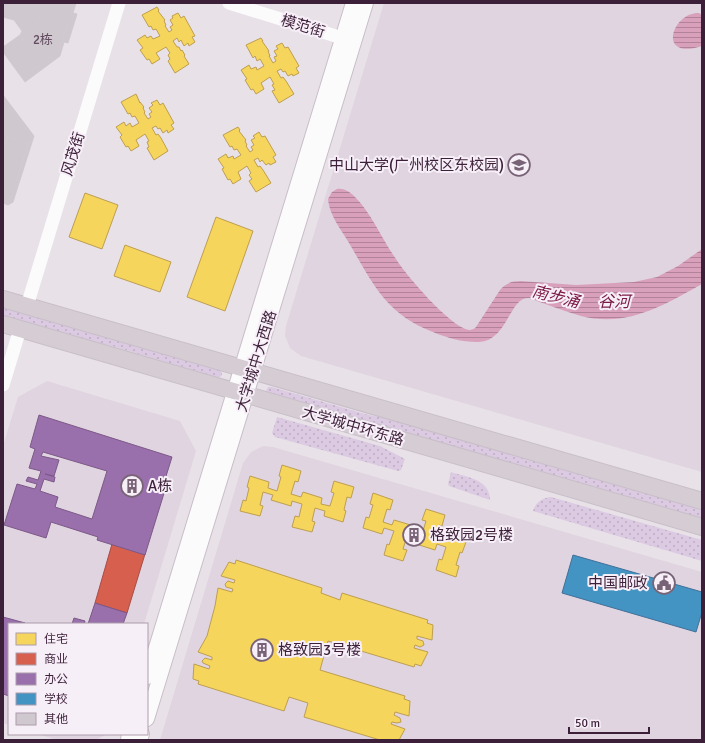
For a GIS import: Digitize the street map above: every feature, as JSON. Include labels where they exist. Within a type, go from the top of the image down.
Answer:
[{"type":"main road","name":"大学城中大西路","points":[[348,40],[353,3]]},
{"type":"main road","name":"大学城中大西路","points":[[148,715],[247,370],[348,40],[366,3]]},
{"type":"main road","name":"大学城中环东路","points":[[3,299],[702,501]]},
{"type":"main road","name":"大学城中环东路","points":[[3,324],[702,527]]},
{"type":"main road","name":"大学城中大西路","points":[[148,674],[240,393]]},
{"type":"street","name":"风茂街","points":[[27,306],[119,3]]},
{"type":"street","name":"模范街","points":[[229,3],[348,40]]},
{"type":"street","points":[[3,385],[20,329]]},
{"type":"shaded area","name":"中山大学(广州校区东校园)","points":[[384,3],[702,3],[702,472],[301,356],[290,348],[285,336],[286,326]]},
{"type":"shaded area","points":[[3,306],[221,370],[222,375],[217,377],[112,346],[69,337],[3,318]]},
{"type":"shaded area","points":[[47,381],[180,421],[196,451],[144,623],[8,623],[8,725],[3,723],[3,446],[18,397]]},
{"type":"shaded area","points":[[268,387],[365,414],[417,425],[702,508],[702,520],[267,393],[266,391]]},
{"type":"shaded area","points":[[277,417],[380,446],[405,459],[401,470],[398,471],[275,437],[272,433]]},
{"type":"shaded area","points":[[263,446],[273,447],[702,572],[702,740],[160,740],[243,463],[251,452]]},
{"type":"shaded area","points":[[451,472],[482,483],[489,493],[490,500],[449,486],[448,484]]},
{"type":"shaded area","points":[[551,497],[702,540],[702,561],[533,511],[540,501]]},
{"type":"shaded area","points":[[41,735],[105,735],[96,740],[57,740]]},
{"type":"water","points":[[699,13],[702,15],[702,46],[688,49],[678,47],[674,42],[673,35],[676,27],[689,15]]},
{"type":"water","name":"谷河","points":[[337,189],[348,191],[354,196],[372,219],[391,252],[419,288],[441,311],[462,328],[470,330],[474,329],[500,290],[507,284],[515,281],[576,285],[634,282],[657,277],[678,266],[702,249],[702,284],[659,307],[629,317],[614,319],[598,319],[581,316],[529,298],[522,299],[512,311],[502,328],[487,340],[477,342],[455,339],[417,325],[392,307],[382,296],[336,222],[331,211],[328,199],[332,192]]},
{"type":"building: 住宅","points":[[157,7],[159,10],[158,11],[165,20],[165,26],[169,32],[172,30],[170,27],[173,25],[170,20],[173,18],[172,16],[178,13],[181,18],[184,16],[195,36],[192,37],[195,42],[189,46],[188,43],[184,46],[181,40],[179,42],[177,38],[173,41],[181,51],[182,50],[189,64],[175,73],[168,61],[170,59],[168,55],[170,53],[166,47],[156,53],[160,59],[152,64],[140,50],[143,48],[137,40],[145,35],[147,38],[151,36],[153,39],[160,36],[156,29],[153,30],[151,26],[149,27],[142,15]]},
{"type":"building: 住宅","points":[[261,38],[269,51],[269,56],[273,63],[276,61],[274,57],[277,56],[274,51],[278,49],[276,46],[282,43],[285,48],[288,47],[299,66],[296,68],[299,73],[293,76],[292,74],[288,76],[285,71],[283,72],[281,69],[277,71],[281,78],[283,77],[286,81],[294,94],[279,103],[272,91],[275,90],[272,85],[274,84],[270,77],[261,83],[264,89],[256,94],[253,89],[251,90],[245,80],[247,79],[241,70],[249,65],[251,69],[256,67],[257,70],[264,66],[260,59],[257,61],[255,56],[253,58],[246,45]]},
{"type":"building: 住宅","points":[[136,94],[140,103],[144,107],[144,113],[148,119],[151,117],[149,114],[152,112],[149,108],[153,105],[151,103],[157,100],[160,105],[163,103],[174,123],[171,125],[174,129],[168,133],[167,130],[163,133],[160,128],[158,129],[156,126],[152,128],[156,135],[158,134],[161,138],[168,151],[154,160],[147,148],[149,147],[147,142],[149,141],[145,134],[136,140],[139,146],[131,151],[128,146],[126,147],[120,137],[122,135],[116,127],[124,122],[126,126],[130,123],[132,127],[139,123],[135,116],[132,117],[130,113],[128,114],[121,102]]},
{"type":"building: 住宅","points":[[238,127],[240,130],[239,131],[246,140],[246,146],[250,152],[253,150],[251,147],[254,145],[251,140],[255,138],[253,136],[259,132],[262,137],[265,136],[276,155],[273,157],[276,162],[270,165],[269,163],[266,165],[262,160],[260,162],[258,158],[254,160],[258,167],[260,166],[263,170],[271,183],[256,192],[249,181],[252,179],[249,175],[251,173],[247,166],[238,172],[241,179],[233,184],[230,179],[228,180],[222,169],[224,168],[218,159],[226,154],[228,158],[233,156],[234,159],[241,155],[237,149],[234,150],[232,146],[230,147],[223,135]]},
{"type":"building: 住宅","points":[[85,193],[118,205],[102,249],[69,237]]},
{"type":"building: 住宅","points":[[216,217],[253,231],[225,311],[187,297]]},
{"type":"building: 住宅","points":[[125,245],[171,262],[160,292],[114,276]]},
{"type":"building: 住宅","points":[[282,465],[301,471],[298,482],[295,481],[291,494],[301,497],[303,492],[322,498],[321,504],[330,506],[334,493],[331,492],[334,481],[354,487],[351,498],[347,497],[344,510],[346,511],[343,522],[324,516],[325,511],[315,508],[312,521],[315,522],[312,532],[292,527],[295,516],[299,517],[302,504],[292,501],[291,506],[271,500],[273,495],[263,492],[260,505],[263,506],[260,516],[240,511],[243,500],[246,501],[249,488],[247,487],[250,476],[269,482],[268,488],[277,491],[281,477],[279,476]]},
{"type":"building: 住宅","name":"格致园2号楼","points":[[373,493],[393,500],[390,510],[387,509],[383,522],[392,525],[394,520],[414,526],[412,531],[422,534],[426,521],[422,520],[426,509],[445,515],[442,526],[439,525],[435,538],[445,541],[446,536],[466,542],[462,553],[460,552],[456,565],[459,566],[456,577],[436,570],[439,559],[442,560],[446,547],[437,544],[435,550],[416,544],[417,539],[407,536],[403,549],[407,550],[403,561],[384,555],[387,544],[389,545],[394,531],[384,528],[382,534],[363,528],[366,517],[369,518],[373,505],[370,504]]},
{"type":"building: 住宅","name":"格致园3号楼","points":[[236,560],[322,588],[321,593],[340,600],[342,593],[428,620],[427,623],[433,625],[432,640],[417,636],[417,639],[423,641],[424,645],[420,647],[415,645],[414,648],[428,652],[421,666],[415,664],[414,667],[328,641],[320,670],[405,696],[404,699],[410,701],[409,716],[395,712],[394,715],[400,718],[401,722],[392,722],[391,724],[405,729],[399,740],[380,740],[304,717],[308,703],[289,697],[284,711],[198,684],[199,681],[193,679],[194,664],[209,669],[210,666],[202,661],[205,658],[212,660],[212,657],[198,652],[207,636],[218,588],[232,592],[233,589],[226,587],[225,584],[228,581],[234,583],[235,580],[221,576],[229,562],[235,564]]},
{"type":"building: 商业","points":[[112,544],[145,554],[127,613],[95,603]]},
{"type":"building: 办公","name":"A栋","points":[[39,415],[172,457],[162,489],[165,490],[145,555],[97,540],[98,537],[51,522],[46,538],[4,525],[17,484],[35,489],[37,484],[26,481],[28,477],[38,480],[41,471],[29,468],[35,449],[30,447]],"holes":[[[43,452],[107,471],[92,519],[55,507],[58,497],[40,491],[44,479],[54,482],[55,477],[45,474],[54,476],[59,460],[41,456]]]},
{"type":"building: 办公","points":[[95,603],[127,613],[123,623],[88,623]]},
{"type":"building: 办公","points":[[3,617],[25,623],[8,623],[8,696],[3,694]]},
{"type":"building: 办公","points":[[74,618],[85,621],[84,623],[72,623]]},
{"type":"building: 学校","points":[[573,555],[702,592],[702,612],[696,632],[562,593]]},
{"type":"building: 其他","points":[[3,3],[14,3],[10,19],[3,17]]},
{"type":"building: 其他","points":[[14,3],[43,3],[34,32],[14,46],[32,71],[59,50],[74,3],[76,3],[73,13],[77,14],[68,43],[64,42],[60,56],[25,82],[3,52],[3,47],[20,35],[22,31],[14,20],[10,19]]},
{"type":"building: 其他","points":[[43,3],[74,3],[59,50],[32,71],[14,46],[34,32]]},
{"type":"building: 其他","points":[[3,95],[34,136],[13,202],[8,205],[3,203],[3,197],[10,200],[31,136],[3,99]]},
{"type":"building: 其他","points":[[3,99],[31,136],[28,144],[8,137],[6,133],[3,135]]},
{"type":"building: 其他","points":[[6,133],[8,136],[6,144],[3,143],[3,135]]},
{"type":"building: 其他","points":[[8,137],[28,144],[10,200],[3,197],[3,143],[6,144]]},
{"type":"place","name":"中山大学(广州校区东校园)","points":[[519,165]]},
{"type":"place","name":"A栋","points":[[132,486]]},
{"type":"place","name":"格致园2号楼","points":[[414,535]]},
{"type":"place","name":"中国邮政","points":[[664,583]]},
{"type":"place","name":"格致园3号楼","points":[[262,650]]},
{"type":"water label","name":"南步涌","points":[[556,296]]}]
